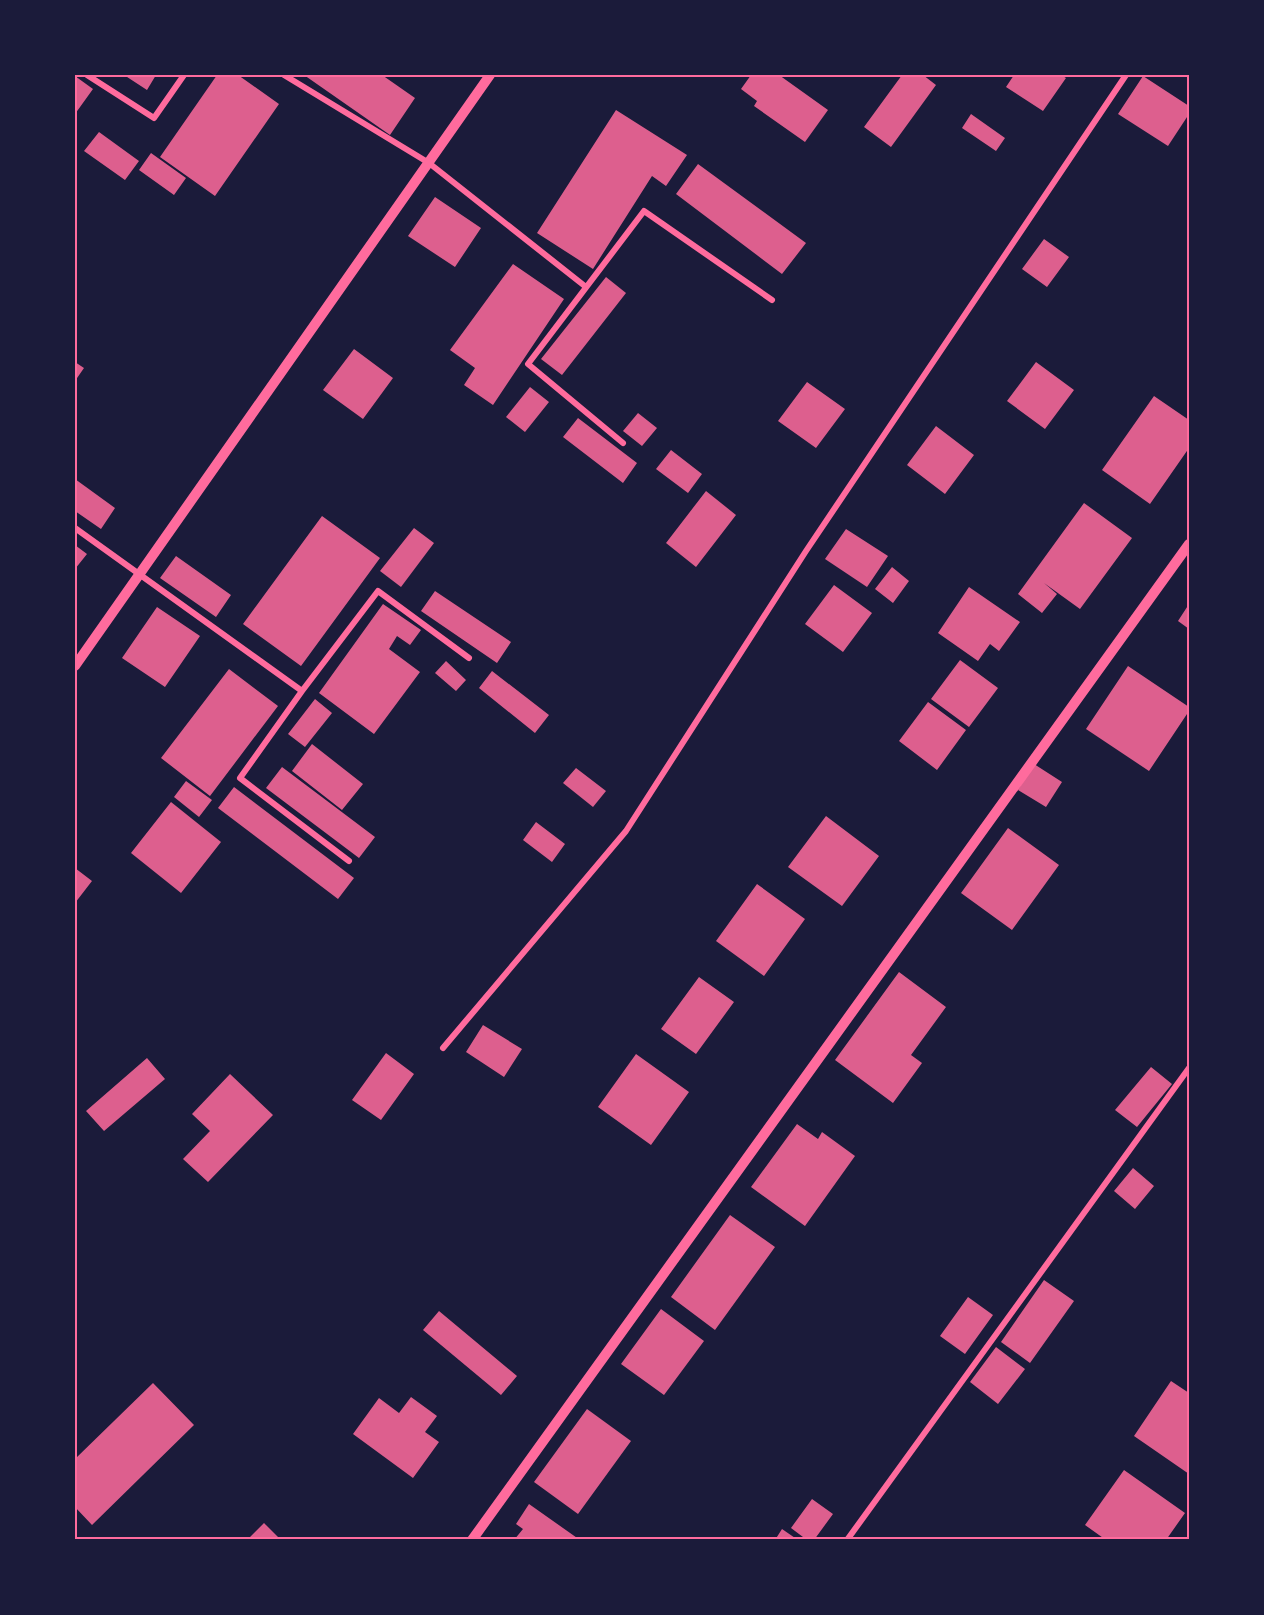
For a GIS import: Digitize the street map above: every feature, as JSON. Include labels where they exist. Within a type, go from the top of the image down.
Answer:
[{"type":"street","points":[[87,75],[154,118],[184,75]]},
{"type":"street","points":[[284,75],[429,163],[586,287]]},
{"type":"street","points":[[75,666],[490,75]]},
{"type":"street","points":[[443,1048],[626,831],[806,551],[1126,75]]},
{"type":"street","points":[[623,443],[528,364],[644,211],[772,300]]},
{"type":"street","points":[[75,528],[302,691]]},
{"type":"street","points":[[472,1540],[1189,544]]},
{"type":"street","points":[[349,861],[240,778],[378,591],[469,658]]},
{"type":"street","points":[[847,1540],[1189,1068]]},
{"type":"building","points":[[124,75],[156,75],[147,90]]},
{"type":"building","points":[[217,75],[238,75],[279,104],[215,196],[160,157]]},
{"type":"building","points":[[304,75],[382,75],[415,98],[390,135]]},
{"type":"building","points":[[751,75],[779,75],[828,110],[805,142],[754,106],[757,101],[741,89]]},
{"type":"building","points":[[902,75],[923,75],[936,85],[891,147],[864,127]]},
{"type":"building","points":[[1014,75],[1061,75],[1066,78],[1043,111],[1006,87]]},
{"type":"building","points":[[75,76],[93,89],[75,114]]},
{"type":"building","points":[[1143,76],[1189,106],[1189,114],[1168,146],[1118,114]]},
{"type":"building","points":[[616,110],[687,155],[666,186],[652,176],[593,269],[537,233]]},
{"type":"building","points":[[971,114],[1005,138],[996,151],[962,128]]},
{"type":"building","points":[[99,132],[139,161],[125,180],[84,151]]},
{"type":"building","points":[[151,153],[186,178],[174,195],[139,170]]},
{"type":"building","points":[[698,164],[806,243],[782,274],[676,194]]},
{"type":"building","points":[[435,197],[481,228],[455,267],[408,236]]},
{"type":"building","points":[[1044,239],[1069,257],[1047,287],[1022,269]]},
{"type":"building","points":[[513,264],[564,299],[493,405],[464,385],[475,368],[450,350]]},
{"type":"building","points":[[606,277],[626,293],[562,375],[541,359]]},
{"type":"building","points":[[354,349],[393,378],[363,419],[323,390]]},
{"type":"building","points":[[75,362],[84,368],[75,381]]},
{"type":"building","points":[[1036,362],[1074,390],[1045,429],[1007,401]]},
{"type":"building","points":[[807,382],[845,409],[816,448],[778,421]]},
{"type":"building","points":[[530,387],[549,402],[525,432],[506,417]]},
{"type":"building","points":[[1154,396],[1189,420],[1189,448],[1150,504],[1102,470]]},
{"type":"building","points":[[638,413],[657,428],[642,446],[623,431]]},
{"type":"building","points":[[578,418],[637,463],[623,483],[563,437]]},
{"type":"building","points":[[936,426],[974,455],[945,494],[907,465]]},
{"type":"building","points":[[671,450],[702,474],[688,493],[656,469]]},
{"type":"building","points":[[75,479],[115,508],[101,529],[75,511]]},
{"type":"building","points":[[706,491],[736,515],[696,567],[666,543]]},
{"type":"building","points":[[1084,503],[1132,538],[1080,609],[1044,583],[1057,594],[1042,613],[1018,594]]},
{"type":"building","points":[[322,516],[380,558],[301,666],[243,624]]},
{"type":"building","points":[[414,528],[434,543],[401,587],[380,571]]},
{"type":"building","points":[[846,529],[888,556],[867,587],[825,559]]},
{"type":"building","points":[[75,545],[87,554],[75,569]]},
{"type":"building","points":[[176,556],[231,595],[216,617],[160,578]]},
{"type":"building","points":[[892,567],[909,581],[893,603],[875,589]]},
{"type":"building","points":[[834,585],[872,613],[843,652],[805,624]]},
{"type":"building","points":[[969,587],[1020,622],[999,651],[990,644],[978,661],[938,633]]},
{"type":"building","points":[[435,591],[511,642],[497,663],[421,611]]},
{"type":"building","points":[[383,604],[421,630],[410,645],[397,636],[389,649],[420,672],[374,734],[319,693]]},
{"type":"building","points":[[1189,604],[1189,629],[1178,621]]},
{"type":"building","points":[[157,607],[200,636],[165,687],[122,658]]},
{"type":"building","points":[[960,660],[998,688],[969,727],[931,699]]},
{"type":"building","points":[[446,661],[466,680],[456,691],[435,673]]},
{"type":"building","points":[[1128,666],[1189,707],[1189,711],[1149,771],[1086,729]]},
{"type":"building","points":[[229,669],[278,706],[210,796],[161,758]]},
{"type":"building","points":[[492,671],[549,715],[535,733],[479,688]]},
{"type":"building","points":[[315,699],[332,713],[305,747],[288,734]]},
{"type":"building","points":[[928,702],[966,730],[937,770],[899,741]]},
{"type":"building","points":[[312,744],[363,784],[342,810],[292,771]]},
{"type":"building","points":[[1034,764],[1062,782],[1046,807],[1018,790]]},
{"type":"building","points":[[282,767],[375,837],[359,858],[266,788]]},
{"type":"building","points":[[576,768],[606,791],[593,807],[563,783]]},
{"type":"building","points":[[186,781],[212,800],[199,817],[174,797]]},
{"type":"building","points":[[234,787],[354,878],[338,899],[218,808]]},
{"type":"building","points":[[171,802],[221,842],[181,893],[131,853]]},
{"type":"building","points":[[826,816],[879,856],[842,906],[788,867]]},
{"type":"building","points":[[536,822],[565,844],[552,862],[523,840]]},
{"type":"building","points":[[1008,828],[1059,865],[1012,930],[961,893]]},
{"type":"building","points":[[75,868],[92,881],[75,903]]},
{"type":"building","points":[[757,884],[805,919],[764,976],[716,941]]},
{"type":"building","points":[[899,972],[946,1007],[911,1055],[922,1063],[893,1103],[835,1060]]},
{"type":"building","points":[[699,977],[734,1002],[696,1054],[661,1029]]},
{"type":"building","points":[[483,1025],[522,1049],[504,1077],[466,1052]]},
{"type":"building","points":[[386,1053],[414,1074],[381,1120],[352,1100]]},
{"type":"building","points":[[636,1054],[689,1092],[651,1145],[598,1107]]},
{"type":"building","points":[[147,1058],[165,1079],[104,1131],[86,1111]]},
{"type":"building","points":[[1151,1067],[1172,1084],[1137,1127],[1115,1110]]},
{"type":"building","points":[[230,1074],[273,1115],[208,1182],[183,1159],[210,1131],[192,1114]]},
{"type":"building","points":[[797,1124],[818,1139],[822,1132],[855,1156],[805,1226],[751,1187]]},
{"type":"building","points":[[1133,1168],[1154,1186],[1135,1209],[1114,1191]]},
{"type":"building","points":[[730,1215],[775,1247],[715,1330],[671,1297]]},
{"type":"building","points":[[1044,1280],[1074,1301],[1030,1363],[1001,1342]]},
{"type":"building","points":[[968,1297],[993,1315],[965,1354],[940,1336]]},
{"type":"building","points":[[661,1309],[704,1341],[664,1395],[621,1364]]},
{"type":"building","points":[[439,1311],[517,1376],[501,1395],[423,1330]]},
{"type":"building","points":[[996,1347],[1025,1369],[998,1404],[970,1382]]},
{"type":"building","points":[[1171,1381],[1189,1393],[1189,1474],[1134,1436]]},
{"type":"building","points":[[153,1383],[194,1425],[92,1525],[75,1507],[75,1459]]},
{"type":"building","points":[[411,1397],[437,1416],[425,1432],[439,1442],[413,1478],[353,1434],[379,1398],[399,1413]]},
{"type":"building","points":[[587,1409],[631,1441],[578,1514],[534,1482]]},
{"type":"building","points":[[1124,1470],[1185,1513],[1166,1540],[1106,1540],[1085,1525]]},
{"type":"building","points":[[812,1499],[833,1514],[814,1540],[807,1540],[791,1528]]},
{"type":"building","points":[[529,1504],[580,1540],[514,1540],[523,1529],[516,1524]]},
{"type":"building","points":[[264,1523],[281,1540],[247,1540]]},
{"type":"building","points":[[782,1529],[798,1540],[775,1540]]}]
